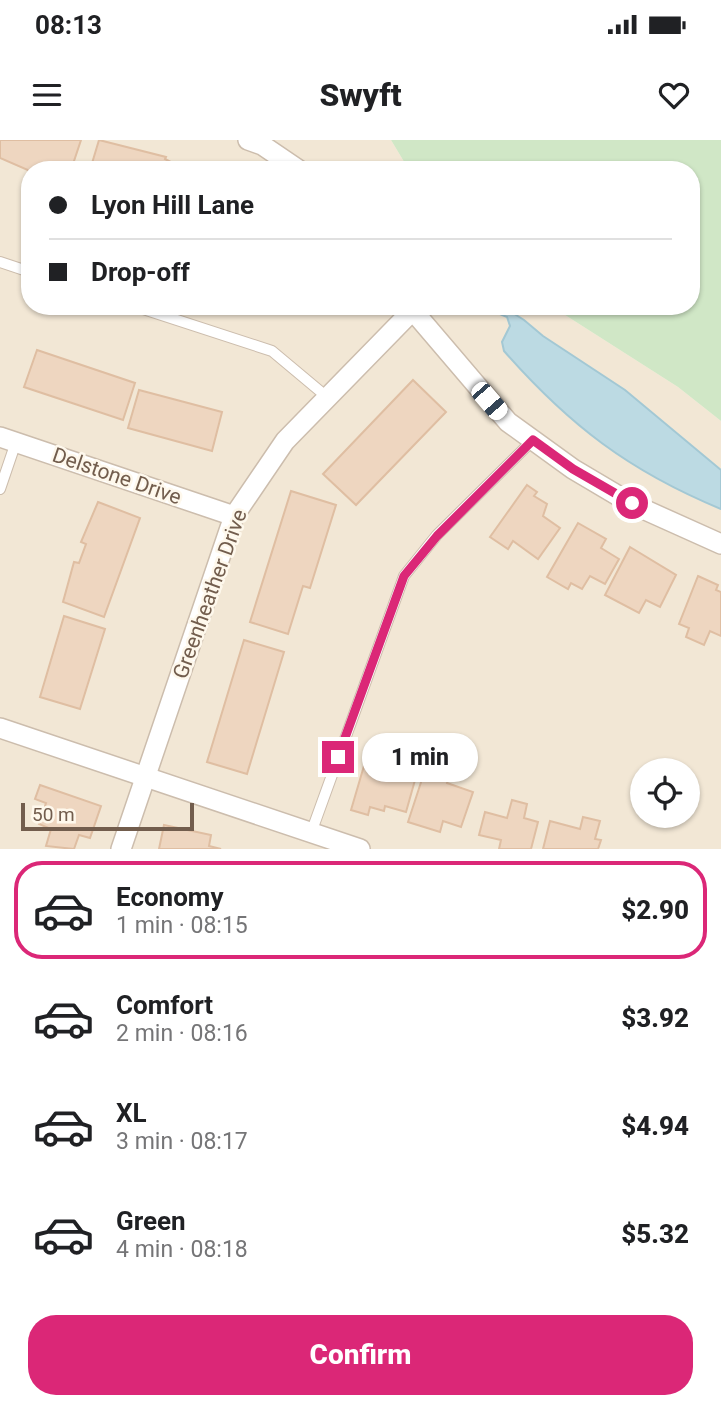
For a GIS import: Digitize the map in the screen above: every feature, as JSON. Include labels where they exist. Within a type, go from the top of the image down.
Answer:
[{"type":"street","points":[[248,140],[262,145],[286,161]]},
{"type":"street","name":"Greenheather Drive","points":[[121,849],[234,516],[285,441],[405,315]]},
{"type":"street","points":[[416,315],[508,422],[573,469],[632,503],[721,544]]},
{"type":"street","name":"Delstone Drive","points":[[8,439],[234,516]]},
{"type":"street","points":[[0,728],[360,849]]},
{"type":"lane","points":[[0,262],[21,269]]},
{"type":"lane","points":[[162,315],[272,351],[327,397]]},
{"type":"lane","points":[[0,489],[8,439]]},
{"type":"lane","points":[[311,833],[404,576],[437,536],[533,440]]},
{"type":"shaded area","points":[[0,140],[391,140],[404,161],[21,161],[21,315],[565,315],[678,387],[721,421],[721,849],[0,849]]},
{"type":"green space","points":[[391,140],[721,140],[721,421],[678,387],[565,315],[700,315],[700,161],[404,161]]},
{"type":"water","points":[[502,315],[516,315],[625,390],[721,470],[721,509],[657,479],[629,462],[602,444],[552,402],[504,351],[502,342],[510,326],[507,317]]},
{"type":"building","points":[[0,140],[81,140],[74,161],[21,161],[21,167],[0,158]]},
{"type":"building","points":[[99,140],[166,157],[169,161],[93,161]]},
{"type":"building","points":[[37,350],[135,383],[123,420],[24,387]]},
{"type":"building","points":[[413,380],[446,412],[356,505],[323,474]]},
{"type":"building","points":[[139,390],[222,412],[212,451],[128,428]]},
{"type":"building","points":[[527,485],[537,492],[534,496],[547,504],[543,516],[560,528],[538,559],[513,541],[508,549],[490,537]]},
{"type":"building","points":[[291,491],[336,505],[310,588],[303,586],[288,634],[250,622]]},
{"type":"building","points":[[98,502],[140,518],[104,617],[63,602],[74,562],[79,563],[86,544],[81,542]]},
{"type":"building","points":[[578,523],[606,539],[601,548],[619,559],[605,584],[590,576],[582,589],[571,583],[568,589],[547,577]]},
{"type":"building","points":[[630,547],[676,575],[660,607],[646,600],[639,613],[605,595]]},
{"type":"building","points":[[698,576],[718,585],[716,590],[721,592],[721,636],[710,631],[704,645],[686,637],[689,628],[679,624]]},
{"type":"building","points":[[64,616],[105,629],[80,709],[40,697]]},
{"type":"building","points":[[244,640],[284,652],[247,774],[207,762]]},
{"type":"building","points":[[376,749],[394,754],[390,766],[417,773],[406,812],[385,806],[384,811],[370,807],[368,815],[351,810],[366,759],[373,761]]},
{"type":"building","points":[[427,764],[450,771],[447,783],[473,792],[461,827],[443,821],[440,832],[408,822]]},
{"type":"building","points":[[40,785],[101,806],[90,838],[79,835],[74,849],[46,846],[51,829],[39,824],[46,803],[35,799]]},
{"type":"building","points":[[512,800],[527,804],[524,818],[538,822],[531,849],[499,849],[501,840],[479,835],[485,812],[507,818]]},
{"type":"building","points":[[583,817],[600,821],[595,839],[601,840],[598,849],[543,849],[550,821],[580,829]]},
{"type":"building","points":[[164,825],[211,835],[209,846],[221,849],[159,849]]},
{"type":"route","points":[[338,757],[404,576],[472,499],[533,440],[573,469],[632,503]]}]
